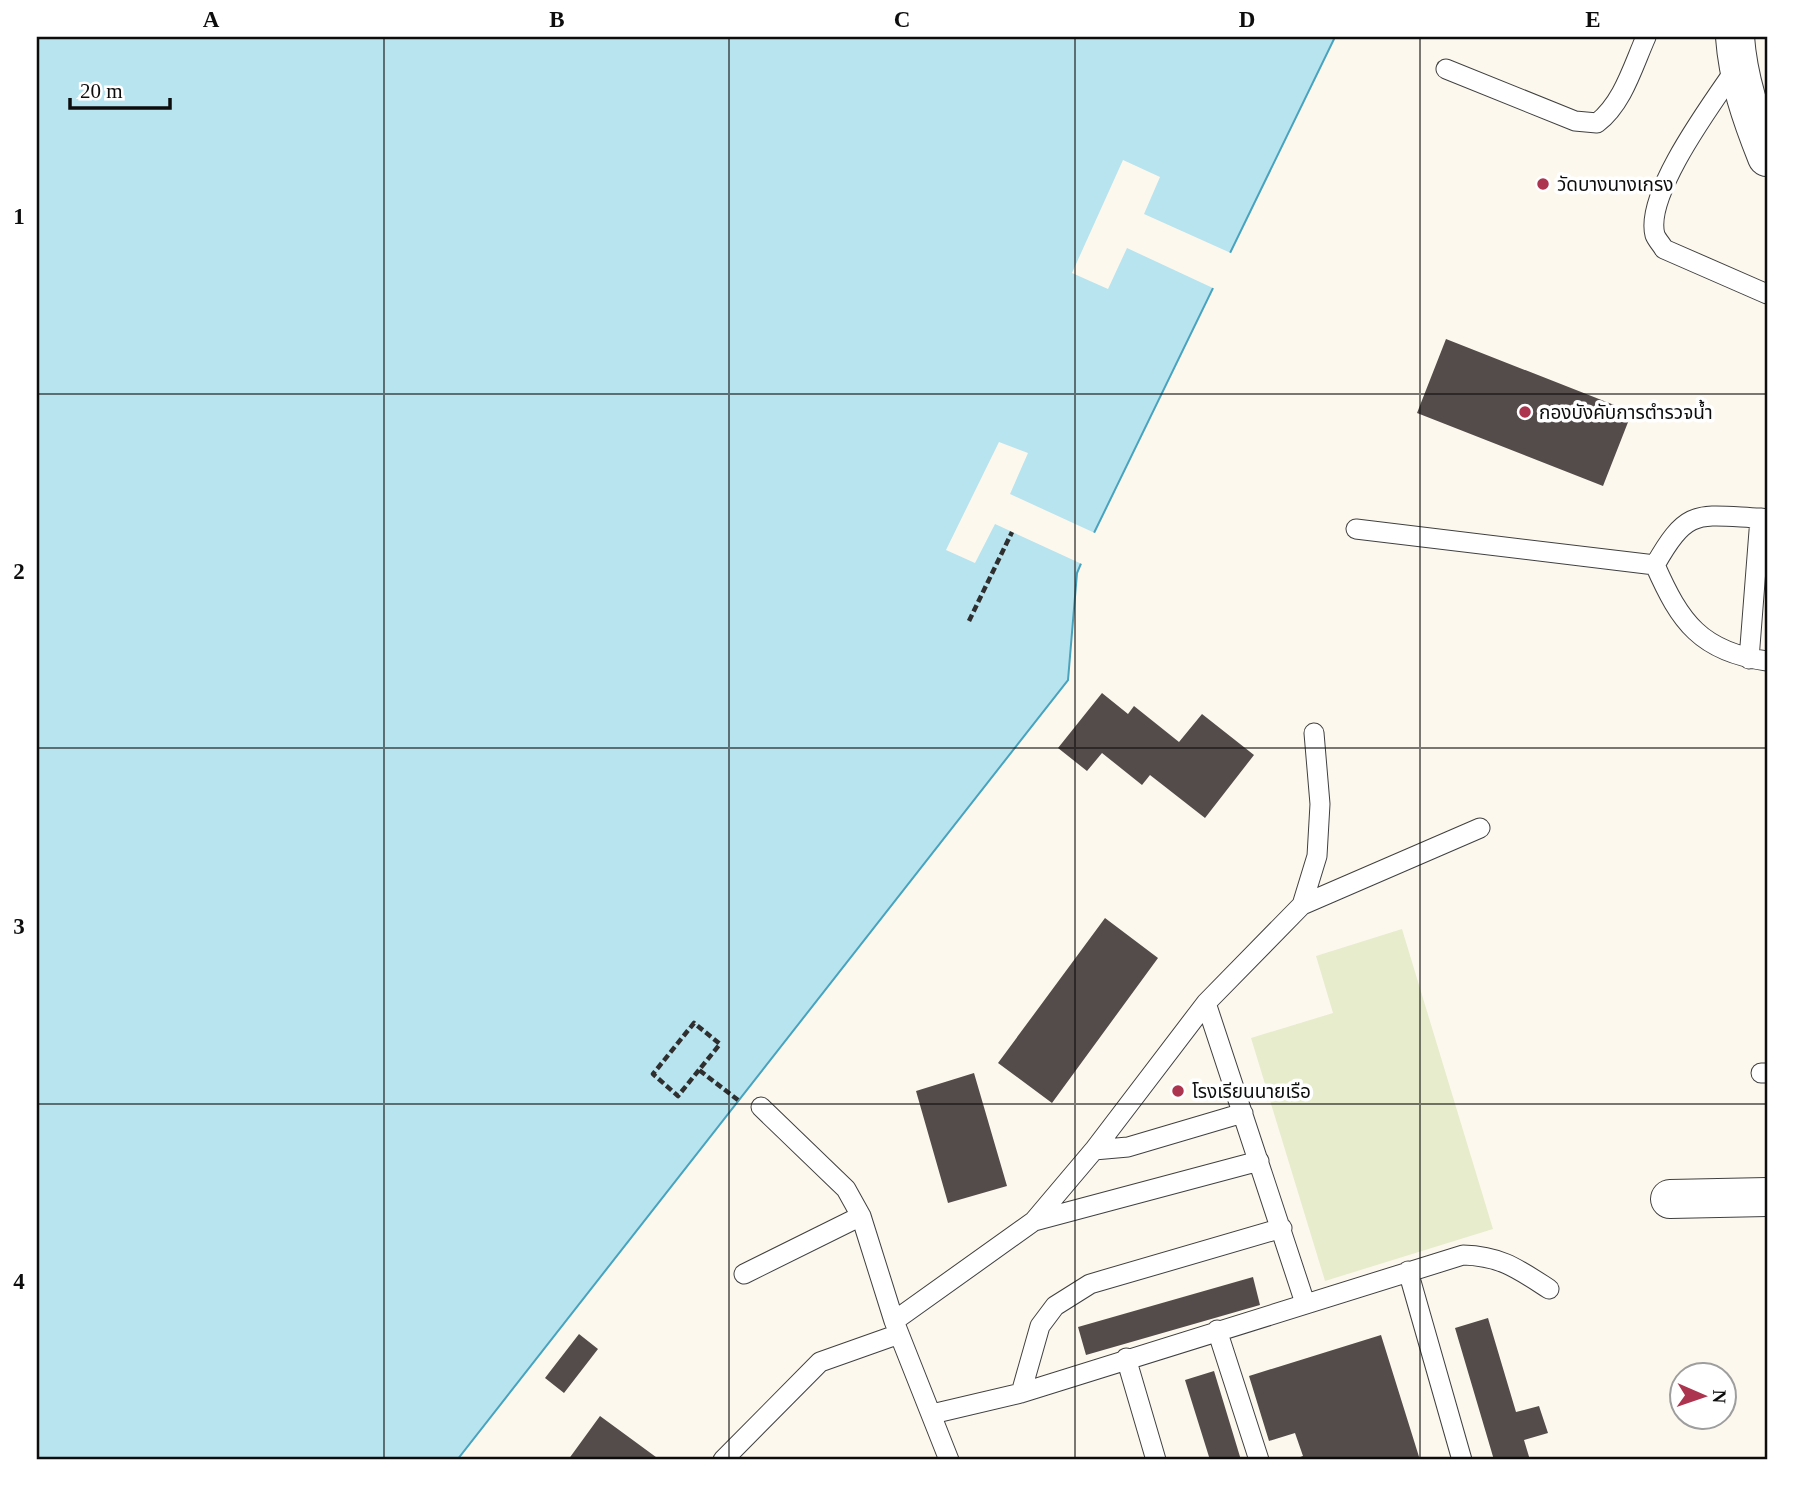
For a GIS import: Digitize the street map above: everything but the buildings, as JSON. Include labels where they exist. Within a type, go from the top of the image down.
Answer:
[{"type":"street","points":[[1736,51],[1751,116],[1767,157]]},
{"type":"street","points":[[1670,1199],[1767,1197]]},
{"type":"lane","points":[[1446,69],[1575,121],[1597,123],[1607,115],[1622,91],[1646,37]]},
{"type":"lane","points":[[1736,51],[1671,170],[1657,212],[1655,235],[1664,249],[1767,294]]},
{"type":"lane","points":[[1713,515],[1764,518],[1758,660],[1699,637],[1673,607],[1655,565],[1674,532],[1685,522],[1713,515]]},
{"type":"lane","points":[[1356,528],[1655,565]]},
{"type":"lane","points":[[1302,905],[1317,856],[1320,804],[1314,733]]},
{"type":"lane","points":[[723,1460],[803,1377],[820,1363],[896,1327],[1034,1221],[1094,1150],[1206,1003],[1302,905],[1480,828]]},
{"type":"lane","points":[[1206,1003],[1282,1228],[1304,1303]]},
{"type":"lane","points":[[761,1107],[846,1189],[861,1216],[896,1327],[949,1460]]},
{"type":"lane","points":[[1094,1150],[1128,1147],[1243,1113]]},
{"type":"lane","points":[[1034,1221],[1259,1161]]},
{"type":"lane","points":[[744,1274],[861,1216]]},
{"type":"lane","points":[[1021,1393],[1040,1326],[1055,1306],[1090,1284],[1282,1228]]},
{"type":"lane","points":[[932,1414],[1021,1393],[1217,1329],[1463,1255],[1487,1256],[1510,1264],[1549,1289]]},
{"type":"lane","points":[[1408,1271],[1462,1460]]},
{"type":"lane","points":[[1217,1329],[1259,1460]]},
{"type":"lane","points":[[1126,1359],[1156,1460]]},
{"type":"path","points":[[969,621],[1013,532]]},
{"type":"path","points":[[694,1023],[720,1044],[699,1070],[678,1096],[653,1073],[694,1023]]},
{"type":"path","points":[[699,1070],[739,1101]]},
{"type":"green space","points":[[1402,929],[1493,1229],[1325,1281],[1251,1038],[1333,1013],[1316,956]]},
{"type":"water","points":[[37,37],[1335,37],[1077,573],[1068,680],[457,1460],[37,1460]]},
{"type":"pier","points":[[1123,160],[1160,177],[1144,214],[1233,254],[1215,289],[1127,248],[1108,289],[1072,273]]},
{"type":"pier","points":[[999,442],[1028,453],[1010,494],[1097,534],[1084,565],[995,524],[975,563],[946,550]]},
{"type":"place","name":"วัดบางนางเกรง","points":[[1543,184]]},
{"type":"place","name":"กองบังคับการตำรวจน้ำ","points":[[1525,412]]},
{"type":"place","name":"โรงเรียนนายเรือ","points":[[1178,1091]]}]
